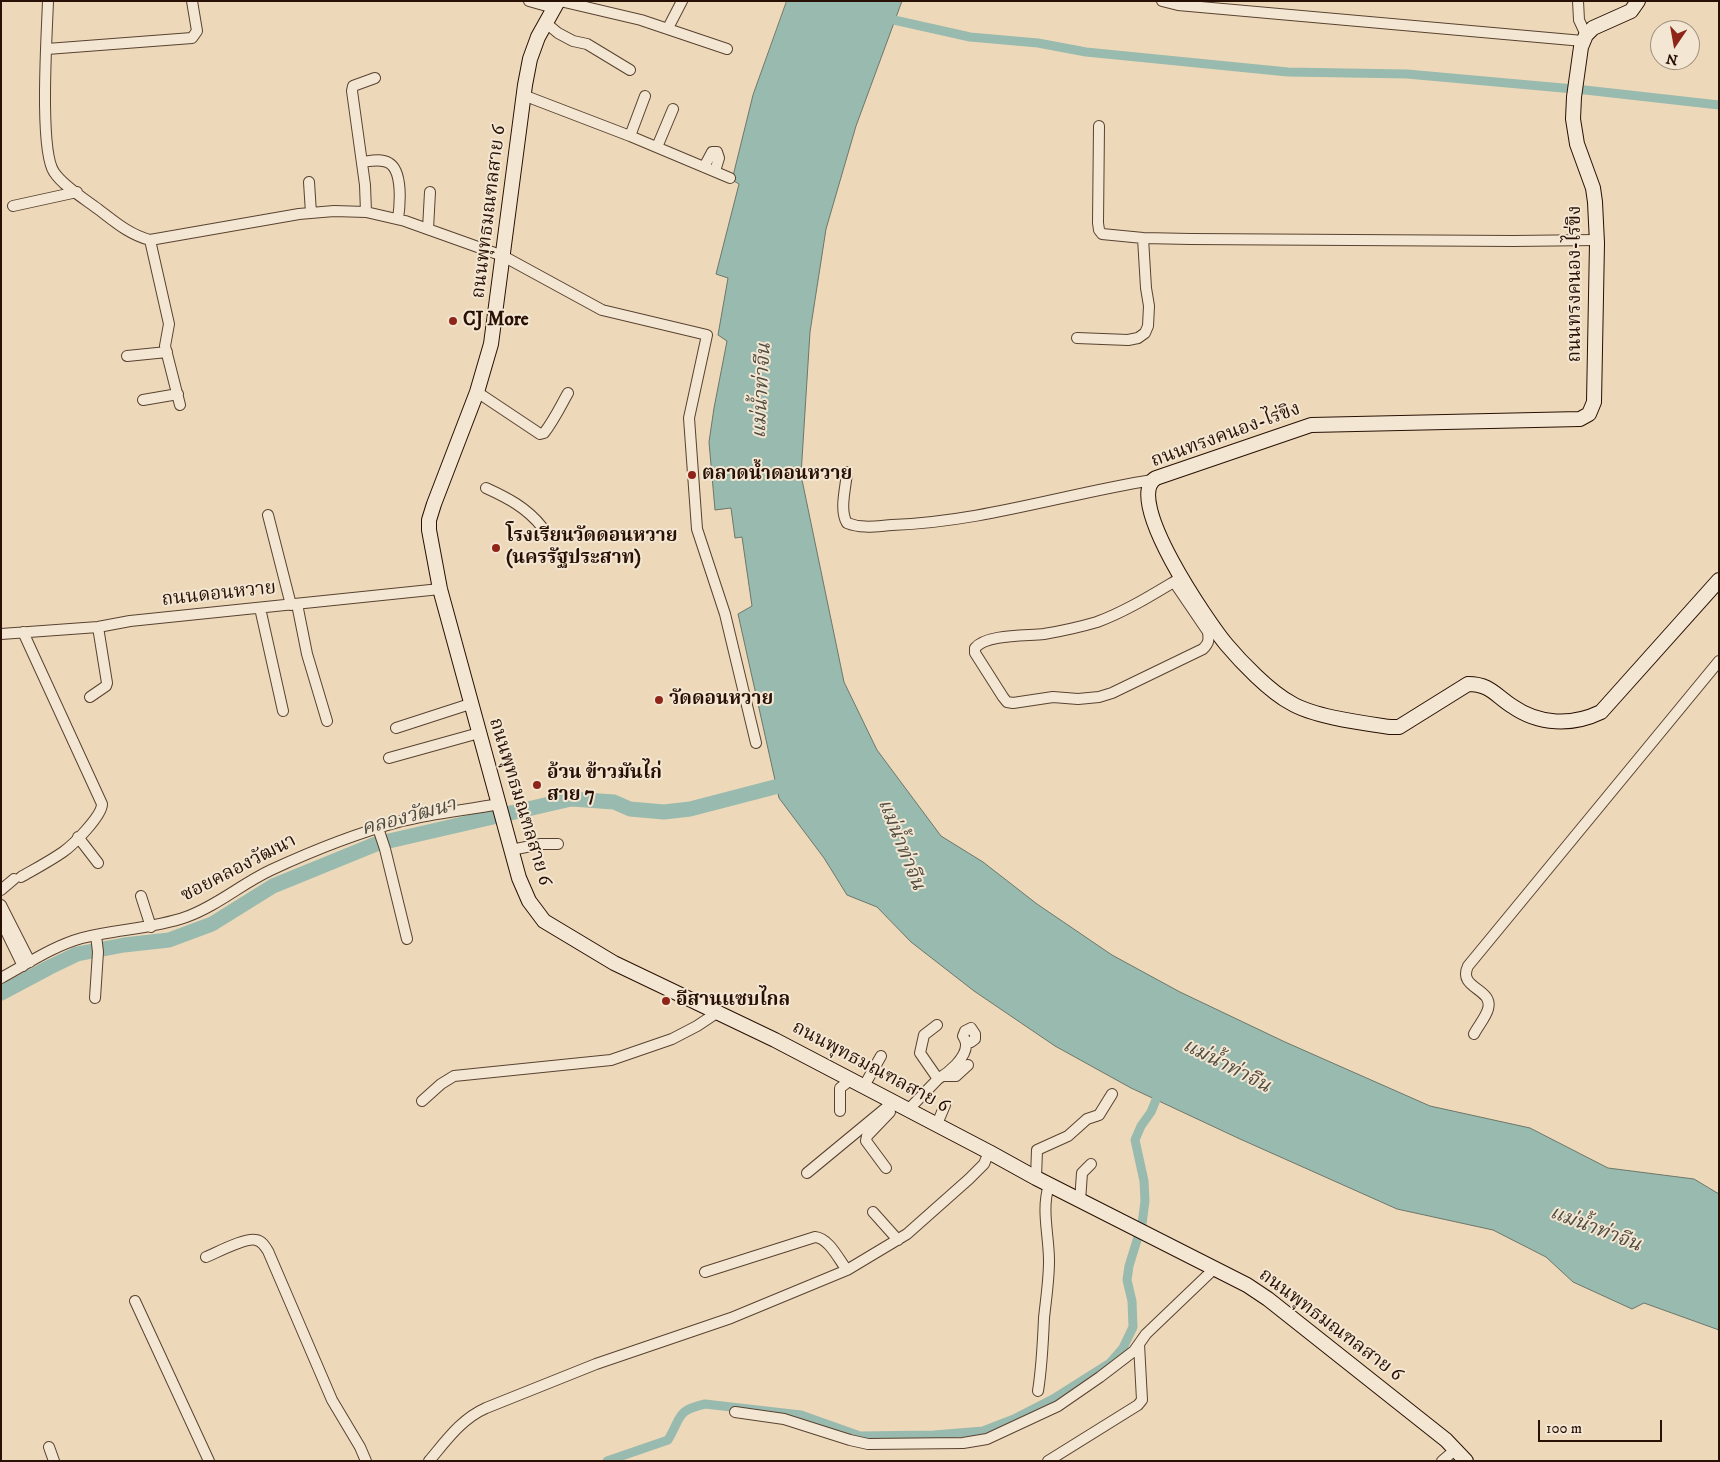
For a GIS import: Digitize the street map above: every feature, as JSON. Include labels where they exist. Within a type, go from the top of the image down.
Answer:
[{"type":"main road","points":[[1584,38],[1593,28],[1631,11],[1638,1]]},
{"type":"main road","name":"ถนนพุทธมณฑลสาย 6","points":[[557,3],[530,59],[523,95],[491,344],[477,392],[430,520],[429,538],[440,589],[470,704],[519,878],[529,901],[544,921],[614,963],[839,1072],[1043,1182],[1247,1285],[1268,1299],[1461,1457]]},
{"type":"main road","name":"ถนนทรงคนอง-ไร่ขิง","points":[[1584,38],[1572,119],[1577,144],[1594,197],[1596,240],[1594,402],[1588,414],[1580,419],[1311,424],[1152,480],[1148,487],[1148,497],[1153,520],[1178,580],[1226,644],[1262,680],[1290,703],[1312,712],[1376,725],[1399,727],[1468,684],[1478,684],[1489,688],[1522,713],[1556,721],[1569,722],[1586,719],[1601,712],[1719,580]]},
{"type":"street","points":[[48,1],[46,103],[48,154],[54,173],[125,230],[138,237],[150,240],[311,213],[334,211],[366,212],[398,219],[503,256],[602,310],[707,335],[689,418],[697,529],[725,614],[756,743]]},
{"type":"street","points":[[47,49],[192,38],[197,31],[192,1]]},
{"type":"street","points":[[529,1],[557,3],[642,20],[727,49]]},
{"type":"street","points":[[668,28],[682,1]]},
{"type":"street","points":[[1162,1],[1178,5],[1584,38],[1579,20],[1578,1]]},
{"type":"street","points":[[546,23],[565,37],[587,44],[630,70]]},
{"type":"street","points":[[366,212],[365,185],[352,91],[353,86],[356,84],[375,78]]},
{"type":"street","points":[[523,95],[630,136],[730,178]]},
{"type":"street","points":[[630,136],[645,96]]},
{"type":"street","points":[[657,147],[673,109]]},
{"type":"street","points":[[1099,126],[1098,222],[1099,230],[1102,234],[1143,238],[1596,240]]},
{"type":"street","points":[[704,167],[712,152],[718,152],[719,156],[715,171]]},
{"type":"street","points":[[362,162],[384,161],[391,164],[394,168],[401,193],[398,219]]},
{"type":"street","points":[[309,182],[311,213]]},
{"type":"street","points":[[13,206],[77,192]]},
{"type":"street","points":[[428,229],[430,192]]},
{"type":"street","points":[[1076,338],[1128,340],[1138,338],[1145,333],[1148,326],[1149,306],[1143,238]]},
{"type":"street","points":[[150,240],[169,324],[166,342],[167,352],[180,405]]},
{"type":"street","points":[[127,356],[167,352]]},
{"type":"street","points":[[477,392],[540,434],[544,433],[556,418],[568,393]]},
{"type":"street","points":[[142,400],[178,394]]},
{"type":"street","points":[[848,472],[843,510],[844,519],[847,523],[854,526],[864,527],[964,518],[1152,480]]},
{"type":"street","points":[[486,488],[522,507],[542,527]]},
{"type":"street","points":[[268,516],[327,721]]},
{"type":"street","points":[[1178,580],[1208,632],[1208,644],[1203,649],[1112,693],[1100,697],[1078,699],[1053,697],[1013,703],[1007,702],[975,653],[975,648],[978,644],[985,642],[1001,638],[1047,633],[1097,622],[1178,580]]},
{"type":"street","name":"ถนนดอนหวาย","points":[[1,634],[98,627],[130,621],[440,589]]},
{"type":"street","points":[[260,608],[284,711]]},
{"type":"street","points":[[90,697],[106,686],[107,683],[98,627]]},
{"type":"street","points":[[1,890],[17,878],[63,852],[102,810],[102,804],[23,632]]},
{"type":"street","points":[[1474,1034],[1488,1009],[1488,1004],[1485,996],[1467,980],[1465,972],[1468,966],[1719,661]]},
{"type":"street","points":[[396,728],[470,704]]},
{"type":"street","points":[[389,758],[479,733]]},
{"type":"street","name":"ซอยคลองวัฒนา","points":[[1,978],[60,946],[81,938],[97,938],[151,927],[197,913],[221,901],[269,871],[326,845],[379,833],[430,815],[501,812]]},
{"type":"street","points":[[379,833],[407,939]]},
{"type":"street","points":[[78,837],[98,863]]},
{"type":"street","points":[[511,850],[535,844],[558,844]]},
{"type":"street","points":[[140,896],[151,927]]},
{"type":"street","points":[[1,905],[26,964]]},
{"type":"street","points":[[1,921],[26,964]]},
{"type":"street","points":[[94,998],[98,952],[97,938]]},
{"type":"street","points":[[422,1101],[441,1084],[454,1076],[612,1060],[672,1039],[718,1012]]},
{"type":"street","points":[[937,1026],[924,1035],[920,1053],[940,1077]]},
{"type":"street","points":[[807,1173],[940,1077],[963,1056],[966,1042]]},
{"type":"street","points":[[840,1111],[840,1088],[858,1083],[881,1056]]},
{"type":"street","points":[[940,1077],[956,1076],[968,1065]]},
{"type":"street","points":[[1038,1391],[1042,1370],[1049,1256],[1044,1210],[1045,1199],[1037,1150],[1068,1136],[1087,1119],[1099,1115],[1112,1094]]},
{"type":"street","points":[[886,1168],[866,1141],[867,1136],[900,1105]]},
{"type":"street","points":[[937,1124],[945,1105]]},
{"type":"street","points":[[429,1461],[460,1424],[475,1413],[488,1407],[596,1364],[739,1315],[847,1270],[908,1234],[984,1164],[989,1152]]},
{"type":"street","points":[[1080,1201],[1082,1173],[1091,1164]]},
{"type":"street","points":[[873,1212],[898,1240]]},
{"type":"street","points":[[705,1272],[815,1237],[820,1237],[827,1242],[847,1270]]},
{"type":"street","points":[[206,1257],[246,1241],[256,1239],[264,1244],[332,1400],[366,1461]]},
{"type":"street","points":[[734,1412],[784,1419],[868,1444],[963,1443],[987,1439],[1058,1406],[1107,1372],[1134,1351],[1146,1334],[1215,1268]]},
{"type":"street","points":[[135,1301],[209,1461]]},
{"type":"street","points":[[1048,1461],[1138,1405],[1142,1400],[1139,1344]]},
{"type":"street","points":[[49,1446],[54,1461]]},
{"type":"street","points":[[1442,1461],[1461,1457]]},
{"type":"water","name":"แม่น้ำท่าจีน","points":[[787,1],[902,1],[856,126],[826,229],[810,332],[801,475],[844,682],[877,750],[941,836],[983,862],[1037,904],[1112,955],[1180,992],[1285,1042],[1430,1106],[1530,1128],[1608,1168],[1694,1179],[1719,1194],[1719,1330],[1644,1303],[1632,1309],[1573,1282],[1546,1257],[1493,1230],[1397,1209],[1131,1088],[1055,1046],[974,991],[911,942],[877,907],[847,895],[824,858],[779,798],[738,614],[752,606],[742,537],[735,538],[731,508],[715,510],[709,442],[727,341],[718,335],[728,278],[716,274],[739,184],[732,180],[753,95]]},
{"type":"waterway","points":[[885,18],[970,37],[1038,43],[1086,52],[1288,72],[1407,74],[1585,90],[1719,105]]},
{"type":"waterway","name":"คลองวัฒนา","points":[[1,993],[77,954],[124,945],[169,940],[212,924],[273,886],[376,844],[571,799],[614,802],[630,809],[664,812],[690,809],[794,782]]},
{"type":"waterway","points":[[607,1461],[668,1440],[684,1412],[705,1404],[801,1415],[860,1436],[934,1435],[983,1431],[1014,1419],[1053,1399],[1110,1363],[1123,1348],[1133,1327],[1132,1301],[1127,1280],[1129,1266],[1142,1224],[1145,1201],[1144,1181],[1135,1140],[1141,1126],[1151,1112],[1160,1090]]},
{"type":"place","name":"CJ More","points":[[453,321]]},
{"type":"place","name":"ตลาดน้ำดอนหวาย","points":[[692,475]]},
{"type":"place","name":"โรงเรียนวัดดอนหวาย (นครรัฐประสาท)","points":[[496,548]]},
{"type":"place","name":"วัดดอนหวาย","points":[[659,700]]},
{"type":"place","name":"อ้วน ข้าวมันไก่ สาย 7","points":[[537,785]]},
{"type":"place","name":"อีสานแซบไกล","points":[[666,1001]]}]
